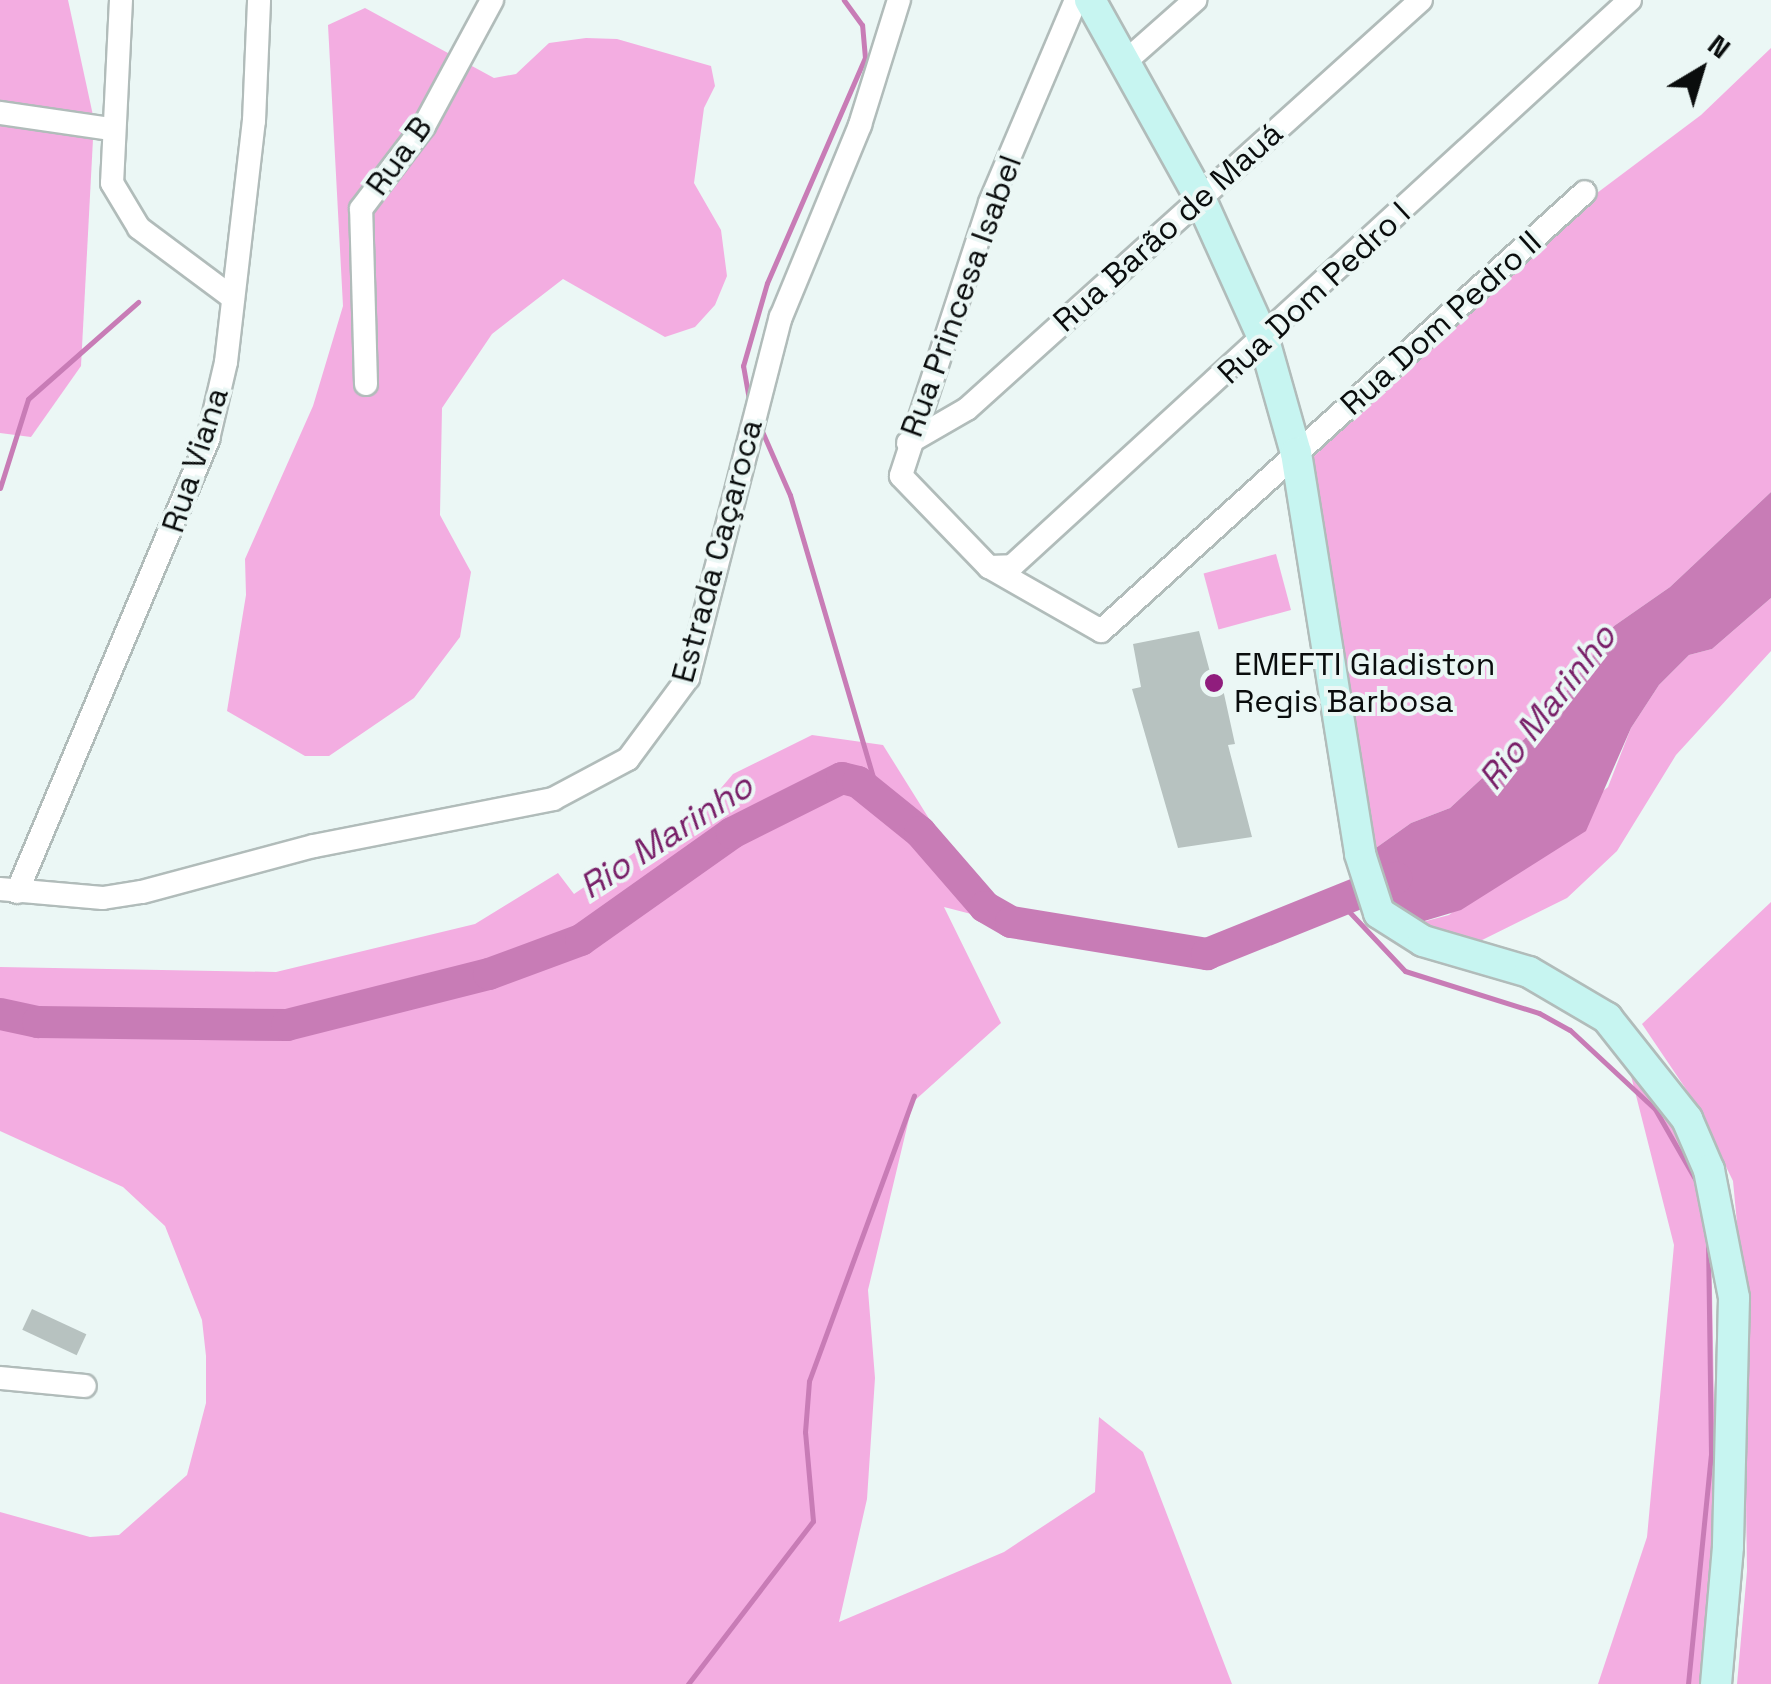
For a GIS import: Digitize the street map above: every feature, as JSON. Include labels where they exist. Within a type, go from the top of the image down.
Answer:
[{"type":"main road","points":[[1090,0],[1200,198],[1264,340],[1296,454],[1360,854],[1379,913],[1424,942],[1544,979],[1607,1018],[1687,1119],[1709,1170],[1734,1298],[1728,1547],[1716,1684]]},
{"type":"street","points":[[121,0],[111,129],[112,183],[122,209],[233,298]]},
{"type":"street","name":"Rua Viana","points":[[8,890],[208,439],[233,298],[254,121],[259,0]]},
{"type":"street","name":"Rua B","points":[[366,384],[361,208],[424,126],[492,0]]},
{"type":"street","name":"Estrada Caçaroca","points":[[8,890],[103,898],[142,892],[314,846],[534,803],[594,782],[652,735],[688,678],[781,318],[860,125],[900,0]]},
{"type":"street","name":"Rua Princesa Isabel","points":[[990,567],[905,487],[908,443],[990,202],[1076,0]]},
{"type":"street","points":[[1125,62],[1195,0]]},
{"type":"street","name":"Rua Barão de Mauá","points":[[908,443],[967,409],[1420,0]]},
{"type":"street","name":"Rua Dom Pedro I","points":[[990,567],[1012,566],[1264,340],[1630,0]]},
{"type":"street","points":[[0,112],[111,129]]},
{"type":"street","name":"Rua Dom Pedro II","points":[[990,567],[1101,631],[1586,192]]},
{"type":"street","points":[[0,1378],[85,1386]]},
{"type":"shaded area","points":[[0,0],[68,0],[94,120],[81,366],[31,437],[0,433]]},
{"type":"shaded area","points":[[365,8],[494,78],[516,74],[549,43],[586,38],[617,39],[711,66],[715,86],[704,108],[694,183],[721,230],[727,276],[715,305],[695,327],[665,337],[563,279],[492,334],[442,408],[440,515],[471,572],[460,637],[414,698],[329,756],[305,756],[227,711],[246,595],[245,559],[313,406],[343,306],[328,25]]},
{"type":"shaded area","points":[[1771,48],[1771,492],[1670,587],[1614,626],[1547,718],[1450,808],[1411,823],[1373,850],[1306,464],[1565,217],[1701,115]]},
{"type":"shaded area","points":[[1771,492],[1771,598],[1712,649],[1689,655],[1659,685],[1631,728],[1586,831],[1461,910],[1411,925],[1387,903],[1373,850],[1411,823],[1450,808],[1547,718],[1614,626],[1670,587]]},
{"type":"shaded area","points":[[1276,554],[1291,610],[1219,629],[1204,573]]},
{"type":"shaded area","points":[[1771,598],[1771,651],[1676,755],[1617,851],[1567,898],[1466,948],[1411,925],[1449,915],[1608,787],[1631,728],[1659,685],[1689,655],[1712,649]]},
{"type":"shaded area","points":[[812,735],[883,745],[963,873],[1010,924],[944,907],[1001,1023],[913,1102],[868,1290],[875,1378],[867,1499],[839,1622],[1004,1552],[1095,1492],[1099,1417],[1143,1452],[1232,1684],[0,1684],[0,1512],[90,1537],[119,1535],[187,1475],[206,1403],[206,1356],[202,1320],[165,1226],[123,1187],[0,1131],[0,967],[276,972],[475,924],[558,873],[574,894],[710,801],[733,774]]},
{"type":"shaded area","points":[[1771,902],[1771,1684],[1737,1684],[1747,1571],[1743,1286],[1733,1181],[1694,1101],[1642,1024]]},
{"type":"shaded area","points":[[1626,1056],[1667,1116],[1703,1189],[1712,1288],[1717,1570],[1707,1684],[1598,1684],[1647,1537],[1674,1245]]},
{"type":"building","points":[[1199,631],[1210,672],[1219,671],[1235,744],[1228,745],[1252,837],[1178,848],[1132,689],[1141,687],[1133,644]]},
{"type":"building","points":[[32,1309],[86,1334],[77,1355],[22,1330]]},
{"type":"waterway","points":[[750,405],[743,366],[767,283],[865,58],[862,25],[844,0]]},
{"type":"waterway","points":[[0,488],[28,399],[138,302]]},
{"type":"waterway","points":[[761,429],[790,495],[879,798]]},
{"type":"waterway","name":"Rio Marinho","points":[[0,1014],[38,1022],[287,1025],[489,974],[581,940],[732,833],[842,778],[858,782],[920,832],[985,907],[1011,922],[1207,954],[1396,878]]},
{"type":"waterway","points":[[1341,903],[1405,971],[1539,1013],[1570,1030],[1655,1109],[1698,1184]]},
{"type":"waterway","points":[[688,1684],[813,1521],[805,1432],[809,1381],[914,1096]]},
{"type":"waterway","points":[[1688,1684],[1711,1455],[1708,1243]]},
{"type":"place","name":"EMEFTI Gladiston Regis Barbosa","points":[[1214,683]]}]
